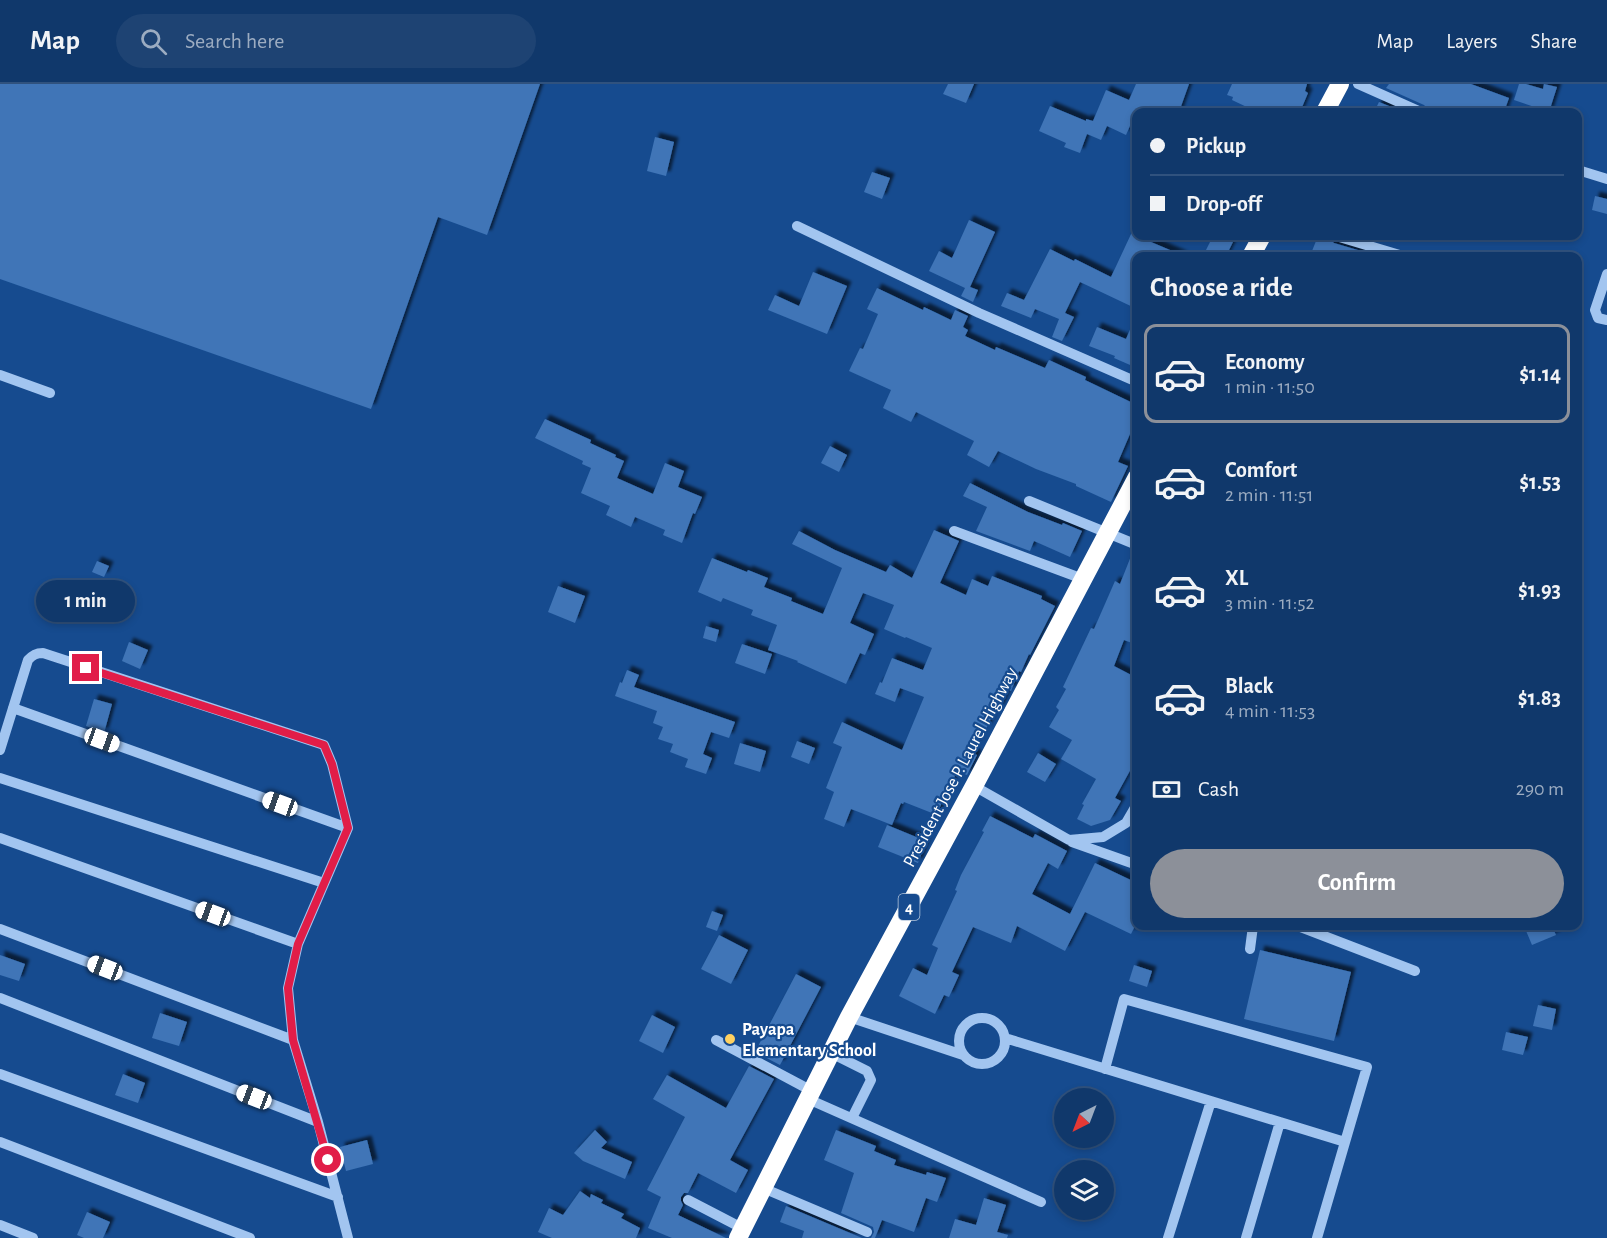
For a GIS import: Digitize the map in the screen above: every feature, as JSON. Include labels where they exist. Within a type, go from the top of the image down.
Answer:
[{"type":"highway","points":[[1327,108],[1340,84]]},
{"type":"highway","name":"President Jose P. Laurel Highway","points":[[740,1233],[849,1017],[1132,487]]},
{"type":"street","points":[[1358,84],[1412,108]]},
{"type":"street","points":[[1582,171],[1607,179]]},
{"type":"street","points":[[797,226],[979,313],[1132,380]]},
{"type":"street","points":[[1349,240],[1390,252]]},
{"type":"street","points":[[1607,274],[1595,310],[1598,318],[1607,320]]},
{"type":"street","points":[[0,375],[50,393]]},
{"type":"street","points":[[1029,501],[1132,543]]},
{"type":"street","points":[[954,531],[1083,579]]},
{"type":"street","points":[[0,750],[28,660],[32,655],[43,653],[324,745],[332,764],[348,828],[298,944],[288,988],[293,1040],[318,1122],[348,1238]]},
{"type":"street","points":[[13,708],[348,828]]},
{"type":"street","points":[[0,778],[324,883]]},
{"type":"street","points":[[974,786],[1069,840],[1132,864]]},
{"type":"street","points":[[1069,840],[1103,837],[1126,823],[1132,813]]},
{"type":"street","points":[[0,838],[298,944]]},
{"type":"street","points":[[0,929],[293,1040]]},
{"type":"street","points":[[1250,949],[1252,930]]},
{"type":"street","points":[[1308,930],[1415,971]]},
{"type":"street","points":[[0,998],[318,1122]]},
{"type":"street","points":[[1105,1069],[1124,999],[1367,1067],[1317,1238]]},
{"type":"street","points":[[849,1017],[963,1055],[975,1063],[982,1064],[990,1063],[1001,1055],[1005,1048],[1005,1038],[1001,1027],[995,1021],[979,1017],[965,1024],[958,1039],[963,1055]]},
{"type":"street","points":[[1005,1038],[1345,1142]]},
{"type":"street","points":[[716,1040],[852,1118],[1041,1202]]},
{"type":"street","points":[[831,1053],[867,1071],[870,1080],[852,1118]]},
{"type":"street","points":[[0,1074],[338,1197]]},
{"type":"street","points":[[1168,1238],[1211,1101]]},
{"type":"street","points":[[1246,1238],[1280,1122]]},
{"type":"street","points":[[0,1142],[250,1238]]},
{"type":"street","points":[[763,1188],[867,1232]]},
{"type":"street","points":[[688,1200],[740,1233]]},
{"type":"street","points":[[0,1225],[33,1238]]},
{"type":"building","points":[[0,84],[540,84],[487,235],[438,217],[371,409],[0,279]]},
{"type":"building","points":[[948,84],[974,84],[966,103],[943,94]]},
{"type":"building","points":[[1136,84],[1189,84],[1180,108],[1132,108],[1132,121],[1126,135],[1107,126],[1101,140],[1087,134],[1080,153],[1064,147],[1066,143],[1039,131],[1050,106],[1086,121],[1086,119],[1093,121],[1106,90],[1129,100]]},
{"type":"building","points":[[1232,84],[1307,84],[1305,91],[1308,93],[1302,108],[1249,108],[1227,95]]},
{"type":"building","points":[[1389,84],[1471,84],[1509,98],[1505,108],[1427,108],[1386,88]]},
{"type":"building","points":[[1519,84],[1543,89],[1544,84],[1557,87],[1550,108],[1537,108],[1514,100]]},
{"type":"building","points":[[1379,102],[1394,108],[1376,108]]},
{"type":"building","points":[[655,137],[674,142],[666,176],[647,171]]},
{"type":"building","points":[[872,172],[890,178],[882,199],[864,192]]},
{"type":"building","points":[[1595,196],[1607,199],[1607,214],[1592,210]]},
{"type":"building","points":[[969,220],[995,232],[970,287],[978,290],[973,302],[961,296],[965,288],[929,271],[939,251],[952,258]]},
{"type":"building","points":[[1132,232],[1132,240],[1146,240],[1175,252],[1132,252],[1132,307],[1080,282],[1065,313],[1074,317],[1062,341],[1052,337],[1059,319],[1035,309],[1031,318],[1001,306],[1007,293],[1024,300],[1050,249],[1111,277]]},
{"type":"building","points":[[1211,240],[1234,240],[1228,252],[1205,252]]},
{"type":"building","points":[[1316,240],[1331,240],[1334,243],[1364,252],[1312,252]]},
{"type":"building","points":[[813,272],[847,286],[827,334],[768,310],[775,295],[799,306]]},
{"type":"building","points":[[877,288],[923,310],[924,307],[951,320],[955,310],[968,316],[963,327],[968,330],[965,336],[995,350],[996,347],[1045,368],[1049,360],[1132,403],[1132,434],[1118,462],[1128,466],[1111,502],[1076,484],[998,451],[989,467],[967,455],[974,441],[916,412],[911,422],[883,408],[891,390],[849,371],[860,348],[863,349],[878,314],[867,309]]},
{"type":"building","points":[[1132,325],[1132,366],[1114,358],[1115,356],[1089,346],[1097,327],[1126,339]]},
{"type":"building","points":[[545,419],[591,440],[590,443],[616,455],[615,457],[624,461],[617,478],[653,494],[665,463],[684,471],[678,487],[702,497],[695,514],[693,513],[682,543],[663,535],[665,530],[635,517],[631,527],[606,515],[610,506],[581,493],[591,468],[582,464],[583,461],[535,438]]},
{"type":"building","points":[[830,446],[847,455],[839,472],[821,463]]},
{"type":"building","points":[[970,483],[1028,512],[1082,531],[1070,557],[1034,541],[1030,551],[976,531],[987,507],[963,496]]},
{"type":"building","points":[[934,530],[959,541],[940,583],[966,595],[972,579],[988,586],[992,576],[1042,596],[1041,599],[1055,606],[1021,672],[1019,671],[1011,691],[1008,689],[986,729],[983,727],[972,753],[977,755],[967,775],[957,771],[937,815],[904,802],[901,803],[892,825],[851,809],[844,827],[824,819],[834,792],[826,788],[842,747],[833,743],[842,722],[902,750],[924,697],[900,688],[895,702],[875,694],[892,658],[923,670],[932,648],[884,629],[894,605],[863,593],[850,623],[874,634],[865,655],[860,653],[846,684],[798,661],[768,650],[777,625],[751,615],[753,610],[723,598],[721,602],[698,592],[712,558],[768,578],[764,587],[823,614],[842,568],[792,544],[799,531],[835,550],[886,572],[890,565],[912,578]]},
{"type":"building","points":[[1132,554],[1132,643],[1124,640],[1114,666],[1132,675],[1132,767],[1115,798],[1121,801],[1110,820],[1091,826],[1077,819],[1084,805],[1082,804],[1096,779],[1061,759],[1072,740],[1049,727],[1059,710],[1056,707],[1066,689],[1063,687],[1091,628],[1094,629],[1115,581],[1120,584]]},
{"type":"building","points":[[97,561],[109,566],[104,577],[92,572]]},
{"type":"building","points":[[558,586],[585,596],[575,623],[548,612]]},
{"type":"building","points":[[706,626],[719,630],[716,642],[703,638]]},
{"type":"building","points":[[129,642],[148,650],[140,669],[122,661]]},
{"type":"building","points":[[742,644],[772,654],[765,674],[735,663]]},
{"type":"building","points":[[627,670],[639,675],[634,687],[735,722],[729,738],[711,732],[703,754],[712,758],[706,774],[685,767],[688,759],[670,752],[673,744],[658,739],[663,727],[653,723],[657,711],[615,696]]},
{"type":"building","points":[[94,699],[112,704],[104,733],[86,726]]},
{"type":"building","points":[[797,741],[815,748],[809,764],[791,757]]},
{"type":"building","points":[[740,743],[766,751],[760,772],[734,764]]},
{"type":"building","points":[[1038,753],[1056,764],[1045,782],[1027,772]]},
{"type":"building","points":[[990,816],[1033,838],[1035,834],[1067,851],[1058,869],[1048,863],[1032,894],[1070,914],[1095,863],[1132,881],[1133,930],[1131,934],[1085,912],[1065,951],[1017,926],[1011,943],[973,927],[952,972],[959,975],[949,997],[944,995],[935,1014],[899,996],[913,968],[927,975],[938,948],[932,945],[957,891],[955,890],[961,875],[984,832],[982,831]]},
{"type":"building","points":[[887,825],[926,841],[918,863],[878,847]]},
{"type":"building","points":[[712,911],[723,915],[717,931],[706,927]]},
{"type":"building","points":[[1526,930],[1554,930],[1556,935],[1532,945]]},
{"type":"building","points":[[719,935],[748,950],[731,984],[701,969]]},
{"type":"building","points":[[1260,950],[1351,972],[1334,1041],[1244,1019]]},
{"type":"building","points":[[0,955],[25,964],[19,981],[0,975]]},
{"type":"building","points":[[1134,965],[1152,971],[1147,987],[1129,981]]},
{"type":"building","points":[[796,974],[821,987],[780,1065],[755,1052]]},
{"type":"building","points":[[1538,1005],[1556,1009],[1552,1030],[1533,1026]]},
{"type":"building","points":[[160,1013],[187,1022],[179,1046],[152,1038]]},
{"type":"building","points":[[652,1015],[675,1027],[663,1053],[639,1041]]},
{"type":"building","points":[[1506,1032],[1528,1037],[1523,1055],[1502,1050]]},
{"type":"building","points":[[749,1066],[774,1079],[730,1160],[748,1170],[736,1193],[698,1173],[688,1193],[684,1193],[681,1197],[683,1205],[678,1215],[726,1238],[672,1238],[648,1228],[661,1197],[647,1190],[685,1117],[653,1099],[667,1075],[726,1108]]},
{"type":"building","points":[[123,1074],[145,1083],[138,1103],[115,1095]]},
{"type":"building","points":[[595,1130],[607,1142],[601,1148],[632,1162],[625,1179],[583,1161],[574,1153]]},
{"type":"building","points":[[836,1130],[876,1146],[874,1151],[896,1160],[894,1165],[926,1175],[927,1172],[946,1178],[937,1202],[926,1198],[914,1232],[882,1220],[875,1238],[871,1238],[874,1232],[873,1227],[841,1213],[854,1173],[824,1160]]},
{"type":"building","points":[[367,1140],[373,1164],[346,1171],[340,1147]]},
{"type":"building","points":[[580,1191],[590,1198],[591,1194],[603,1200],[601,1203],[624,1214],[621,1218],[640,1228],[636,1238],[552,1238],[538,1232],[549,1208],[563,1215]]},
{"type":"building","points":[[984,1198],[1006,1205],[997,1232],[1008,1235],[1007,1238],[949,1238],[955,1219],[976,1225]]},
{"type":"building","points":[[786,1206],[862,1238],[802,1238],[804,1231],[780,1222]]},
{"type":"building","points":[[87,1212],[110,1222],[103,1238],[84,1238],[77,1235]]},
{"type":"place","name":"Payapa Elementary School","points":[[730,1039]]},
{"type":"route","points":[[86,668],[324,745],[332,764],[348,828],[298,944],[288,988],[293,1040],[328,1160]]}]
